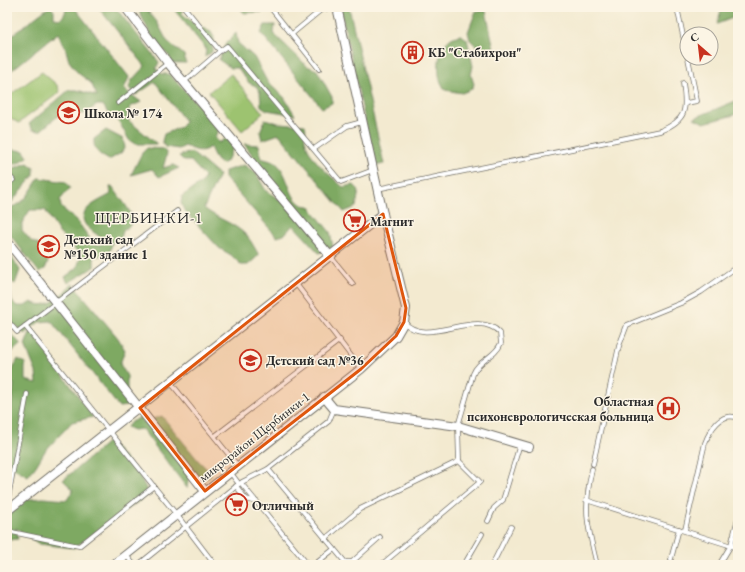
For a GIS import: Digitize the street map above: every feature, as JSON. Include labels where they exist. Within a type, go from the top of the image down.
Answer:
[{"type":"street","points":[[125,7],[168,63],[185,81],[331,257]]},
{"type":"street","points":[[337,7],[377,189],[406,308],[404,322]]},
{"type":"street","points":[[7,511],[140,408],[383,214]]},
{"type":"street","points":[[7,241],[205,491]]},
{"type":"street","name":"микрорайон Щербинки-1","points":[[113,565],[361,369],[396,336],[404,322]]},
{"type":"street","points":[[324,397],[334,409],[458,426],[529,447]]},
{"type":"lane","points":[[184,7],[220,51]]},
{"type":"lane","points":[[270,7],[318,69]]},
{"type":"lane","points":[[292,34],[320,9],[332,7]]},
{"type":"lane","points":[[677,7],[681,26]]},
{"type":"lane","points":[[185,81],[227,46],[341,182],[373,170]]},
{"type":"lane","points":[[118,103],[168,63]]},
{"type":"lane","points":[[686,103],[697,101],[689,66]]},
{"type":"lane","points":[[377,189],[660,131],[675,125],[684,115],[686,103],[683,84]]},
{"type":"lane","points":[[314,149],[347,126],[362,122]]},
{"type":"lane","points":[[7,174],[13,180],[7,186]]},
{"type":"lane","points":[[7,320],[17,332],[177,211]]},
{"type":"lane","points":[[331,257],[353,284]]},
{"type":"lane","points":[[597,565],[589,534],[586,500],[592,466],[619,346],[627,325],[682,303],[701,292],[738,266]]},
{"type":"lane","points":[[296,284],[361,369]]},
{"type":"lane","points":[[381,565],[480,482],[459,461],[458,426],[474,371],[500,347],[501,343],[500,333],[493,327],[472,325],[422,332],[412,331],[404,322]]},
{"type":"lane","points":[[25,326],[154,486],[214,565]]},
{"type":"lane","points":[[215,436],[340,340]]},
{"type":"lane","points":[[171,383],[238,466]]},
{"type":"lane","points":[[7,504],[27,394]]},
{"type":"lane","points":[[138,565],[239,484],[268,469],[329,421],[334,409]]},
{"type":"lane","points":[[685,530],[705,443],[710,432],[722,419],[735,416],[738,418]]},
{"type":"lane","points":[[488,521],[494,508],[503,500],[520,444]]},
{"type":"lane","points":[[325,539],[360,509],[459,461]]},
{"type":"lane","points":[[268,469],[334,549],[343,564],[353,564],[380,537]]},
{"type":"lane","points":[[230,472],[239,484],[257,502],[308,565]]},
{"type":"lane","points":[[239,484],[246,499],[257,502]]},
{"type":"lane","points":[[7,530],[79,546],[154,486]]},
{"type":"lane","points":[[586,500],[685,530],[738,548]]},
{"type":"lane","points":[[719,565],[731,546],[738,518]]},
{"type":"lane","points":[[492,565],[511,527]]},
{"type":"lane","points":[[671,559],[679,529]]},
{"type":"lane","points":[[464,565],[482,534]]},
{"type":"lane","points":[[314,565],[334,549]]},
{"type":"lane","points":[[125,555],[134,565]]},
{"type":"highlighted area","points":[[383,214],[406,308],[404,322],[396,336],[361,369],[205,491],[140,408]]},
{"type":"green space","points":[[51,7],[54,11],[54,18],[61,19],[65,13],[66,7],[74,7],[129,77],[124,89],[141,102],[130,107],[127,115],[129,121],[157,144],[135,144],[129,140],[118,120],[110,117],[103,105],[97,105],[84,114],[77,113],[71,109],[64,111],[40,131],[33,130],[29,124],[69,90],[77,90],[97,96],[91,83],[78,73],[69,61],[65,47],[58,33],[7,74],[7,39]]},
{"type":"green space","points":[[98,7],[115,7],[159,62],[156,69],[162,74],[169,74],[195,101],[222,125],[215,137],[219,143],[225,139],[233,141],[233,148],[227,161],[221,164],[216,160],[210,147],[201,151],[185,146],[179,149],[165,147],[162,141],[164,134],[181,127],[185,121],[155,82],[136,95],[129,88],[131,81],[145,66]]},
{"type":"green space","points":[[137,7],[145,7],[157,22],[167,41],[184,55],[186,63],[172,63],[169,56],[154,42]]},
{"type":"green space","points":[[172,7],[184,7],[181,13],[196,25],[210,31],[214,37],[212,52],[205,57],[206,49]]},
{"type":"green space","points":[[239,7],[268,7],[263,12],[244,13]]},
{"type":"green space","points":[[340,7],[349,7],[384,164],[378,165],[374,162]]},
{"type":"green space","points":[[722,7],[738,7],[738,30],[735,17],[717,24]]},
{"type":"green space","points":[[476,11],[486,11],[494,49],[488,53],[478,48],[470,40],[468,32]]},
{"type":"green space","points":[[265,25],[275,25],[274,34],[307,66],[317,70],[332,97],[332,103],[322,108],[261,33]]},
{"type":"green space","points":[[236,33],[238,43],[254,57],[268,83],[284,97],[295,115],[267,110],[261,106],[260,92],[256,86],[249,83],[238,68],[231,68],[219,60],[226,43]]},
{"type":"green space","points":[[461,35],[467,39],[473,66],[471,75],[474,84],[472,89],[462,93],[445,90],[440,79],[439,68],[440,55],[445,44],[449,40]]},
{"type":"green space","points":[[42,72],[57,85],[60,92],[19,123],[13,120],[7,114],[7,97]]},
{"type":"green space","points":[[231,74],[263,113],[242,131],[209,92]]},
{"type":"green space","points":[[738,100],[738,114],[704,123],[694,118]]},
{"type":"green space","points":[[265,119],[278,123],[305,125],[305,140],[307,147],[315,160],[343,187],[354,185],[359,190],[356,207],[344,212],[279,134],[262,140],[260,132]]},
{"type":"green space","points":[[106,130],[123,139],[125,147],[121,153],[109,160],[97,152],[94,143],[94,139]]},
{"type":"green space","points":[[7,144],[10,149],[24,151],[28,157],[16,164],[8,164]]},
{"type":"green space","points":[[244,144],[259,145],[261,158],[275,162],[281,168],[293,196],[302,205],[309,206],[330,232],[333,247],[319,253],[293,225],[284,235],[277,237],[225,178],[225,171],[244,165],[256,173],[266,191],[279,199],[284,196]]},
{"type":"green space","points":[[147,148],[163,149],[167,154],[163,168],[173,165],[179,168],[159,177],[152,169],[131,175],[142,153]]},
{"type":"green space","points":[[191,152],[219,175],[204,208],[237,228],[249,238],[259,255],[248,265],[241,265],[231,255],[219,248],[184,210],[181,203],[182,196],[201,183],[205,177],[191,161],[184,161],[179,156]]},
{"type":"green space","points":[[28,163],[34,168],[34,175],[11,203],[7,205],[7,175],[14,168]]},
{"type":"green space","points":[[39,178],[66,182],[70,188],[60,200],[61,207],[77,221],[94,244],[101,245],[101,238],[85,224],[83,219],[84,214],[87,209],[96,202],[111,194],[110,187],[112,186],[131,213],[134,221],[123,231],[121,238],[113,240],[109,254],[94,257],[94,267],[68,283],[65,277],[77,268],[81,255],[60,234],[45,210],[30,210],[22,223],[22,230],[31,241],[38,244],[48,262],[45,269],[39,272],[7,231],[7,219],[11,215],[11,207],[21,203]]},
{"type":"green space","points":[[7,250],[20,270],[15,284],[7,279]]},
{"type":"green space","points":[[73,284],[118,338],[125,350],[120,364],[127,376],[127,406],[119,407],[51,321],[39,322],[24,334],[7,318],[7,288],[11,294],[12,301],[17,306],[25,306],[31,302],[44,305],[59,297]]},
{"type":"green space","points":[[7,330],[21,344],[12,352],[7,346]]},
{"type":"green space","points":[[31,330],[93,417],[72,422],[45,451],[28,476],[12,467],[7,477],[7,446],[14,384],[7,381],[7,369],[12,371],[18,359],[25,363],[25,380],[37,383],[36,372],[25,345]]},
{"type":"green space","points":[[162,416],[197,459],[211,473],[211,476],[206,479],[189,475],[187,488],[142,429],[133,430],[127,427],[131,422],[141,417],[143,422]]},
{"type":"green space","points":[[109,441],[138,473],[149,494],[74,548],[39,544],[16,528],[18,539],[7,540],[7,507],[18,500],[43,498],[67,500],[73,490],[63,480]]},
{"type":"place","name":"КБ \"Стабихрон\"","points":[[412,52]]},
{"type":"place","name":"Школа № 174","points":[[68,113]]},
{"type":"place","name":"Магнит","points":[[354,221]]},
{"type":"place","name":"Детский сад №150 здание 1","points":[[49,246]]},
{"type":"place","name":"Детский сад №36","points":[[251,360]]},
{"type":"place","name":"Областная психоневрологическая больница","points":[[669,408]]},
{"type":"place","name":"Отличный","points":[[236,505]]},
{"type":"district","name":"ЩЕРБИНКИ-1","points":[[149,217]]}]
